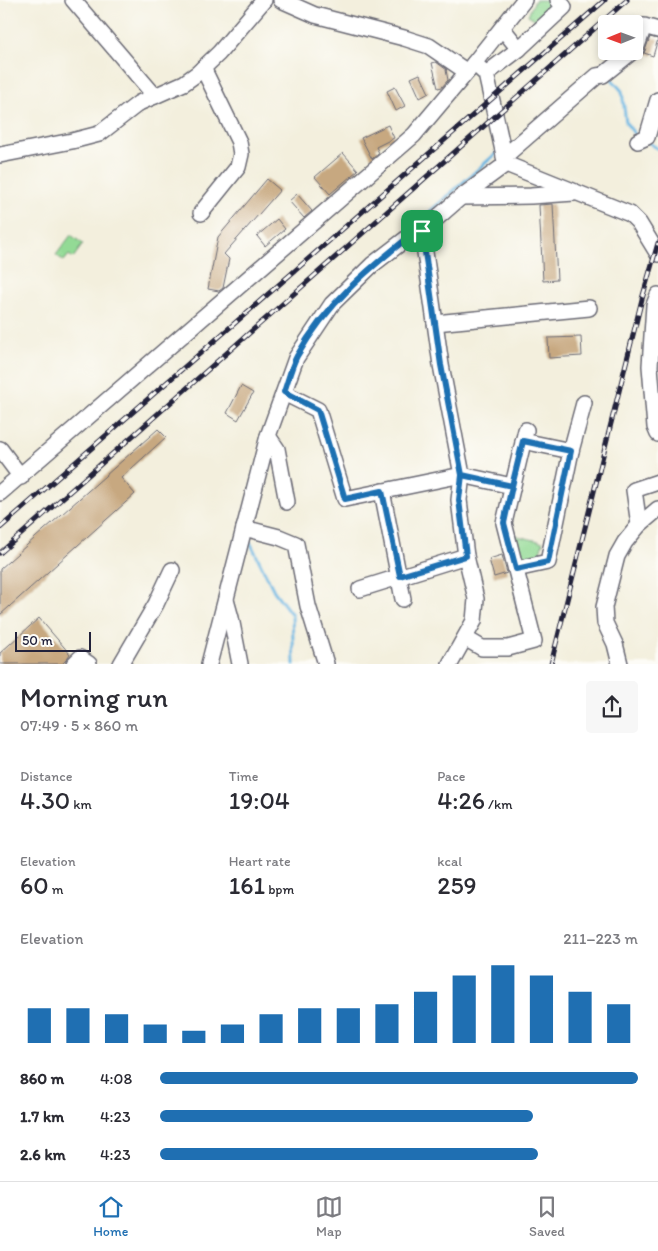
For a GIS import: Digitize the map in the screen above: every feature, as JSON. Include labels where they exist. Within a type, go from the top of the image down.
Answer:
[{"type":"street","points":[[73,0],[155,96]]},
{"type":"street","points":[[0,155],[64,143],[99,134],[139,103],[184,83],[203,68],[219,53],[264,0]]},
{"type":"street","points":[[281,0],[315,15],[429,46],[470,68],[486,74]]},
{"type":"street","points":[[0,493],[21,477],[414,135],[524,0]]},
{"type":"street","points":[[486,74],[519,49],[564,7],[558,0]]},
{"type":"street","points":[[643,29],[644,26],[658,30]]},
{"type":"street","points":[[502,28],[519,49]]},
{"type":"street","points":[[209,664],[268,436],[296,358],[332,304],[372,265],[415,232],[422,231],[505,160],[597,76],[606,73],[622,60]]},
{"type":"street","points":[[201,213],[238,167],[241,154],[239,142],[203,68]]},
{"type":"street","points":[[486,74],[505,160]]},
{"type":"street","points":[[643,139],[658,100]]},
{"type":"street","points":[[505,160],[630,214],[639,222],[658,254]]},
{"type":"street","points":[[461,197],[531,196],[578,192]]},
{"type":"street","points":[[422,231],[441,365],[462,475],[459,500],[466,556],[476,599],[474,621],[450,664]]},
{"type":"street","points":[[658,294],[654,305],[650,366],[654,427],[658,434]]},
{"type":"street","points":[[435,323],[589,308]]},
{"type":"street","points":[[284,392],[318,410],[345,499],[462,475],[512,486]]},
{"type":"street","points":[[516,569],[548,562],[571,451],[584,403]]},
{"type":"street","points":[[465,638],[482,648],[508,648],[534,641],[504,523],[525,435],[571,451]]},
{"type":"street","points":[[268,436],[277,449],[287,502]]},
{"type":"street","points":[[0,450],[21,477]]},
{"type":"street","points":[[639,525],[634,490],[658,482]]},
{"type":"street","points":[[382,491],[403,599]]},
{"type":"street","points":[[620,664],[615,644],[606,623],[604,607],[617,556],[625,542],[639,525],[658,510]]},
{"type":"street","points":[[244,528],[279,537],[296,544],[308,606],[326,664]]},
{"type":"street","points":[[360,589],[466,556]]},
{"type":"street","points":[[121,664],[156,604],[172,570]]},
{"type":"street","points":[[226,600],[240,664]]},
{"type":"street","points":[[74,664],[80,658],[89,664]]},
{"type":"green space","points":[[535,0],[549,0],[552,5],[547,18],[536,20],[528,15]]},
{"type":"green space","points":[[71,235],[83,244],[73,258],[69,255],[64,261],[56,255]]},
{"type":"green space","points":[[513,535],[543,542],[538,559],[520,561]]},
{"type":"building","points":[[650,37],[658,39],[653,56],[644,53]]},
{"type":"building","points":[[436,62],[447,70],[448,80],[442,87],[438,88],[432,63]]},
{"type":"building","points":[[420,74],[429,93],[420,98],[411,78]]},
{"type":"building","points":[[395,87],[405,106],[396,111],[387,91]]},
{"type":"building","points":[[388,125],[394,138],[376,147],[379,153],[372,159],[361,138]]},
{"type":"building","points":[[343,153],[358,170],[330,194],[315,177]]},
{"type":"building","points":[[267,179],[280,190],[224,254],[229,259],[223,288],[219,291],[208,289],[218,237]]},
{"type":"building","points":[[297,194],[312,211],[304,218],[289,201]]},
{"type":"building","points":[[553,204],[557,280],[543,281],[539,205]]},
{"type":"building","points":[[277,219],[285,229],[265,246],[257,236]]},
{"type":"building","points":[[581,337],[582,356],[549,358],[548,338]]},
{"type":"building","points":[[241,386],[253,393],[238,420],[227,413]]},
{"type":"building","points":[[158,429],[166,437],[121,478],[135,494],[0,615],[0,569]]},
{"type":"building","points":[[502,555],[507,573],[494,577],[489,559]]},
{"type":"building","points":[[39,618],[70,654],[66,660],[62,664],[0,664],[0,653]]},
{"type":"waterway","points":[[609,76],[622,91],[626,123],[636,136]]},
{"type":"waterway","points":[[648,142],[658,149]]},
{"type":"waterway","points":[[419,221],[499,151]]},
{"type":"waterway","points":[[250,542],[274,591],[292,615],[294,664]]},
{"type":"railway","points":[[0,528],[605,0]]},
{"type":"railway","points":[[0,553],[627,0]]},
{"type":"railway","points":[[551,664],[642,299],[658,243]]},
{"type":"route","points":[[422,231],[415,232],[372,265],[332,304],[296,358],[284,392],[318,410],[345,499],[382,491],[400,576],[466,556],[459,500],[462,475],[512,486],[523,441],[571,451],[548,562],[516,569],[504,523],[512,486],[462,475],[441,365],[422,231]]}]
